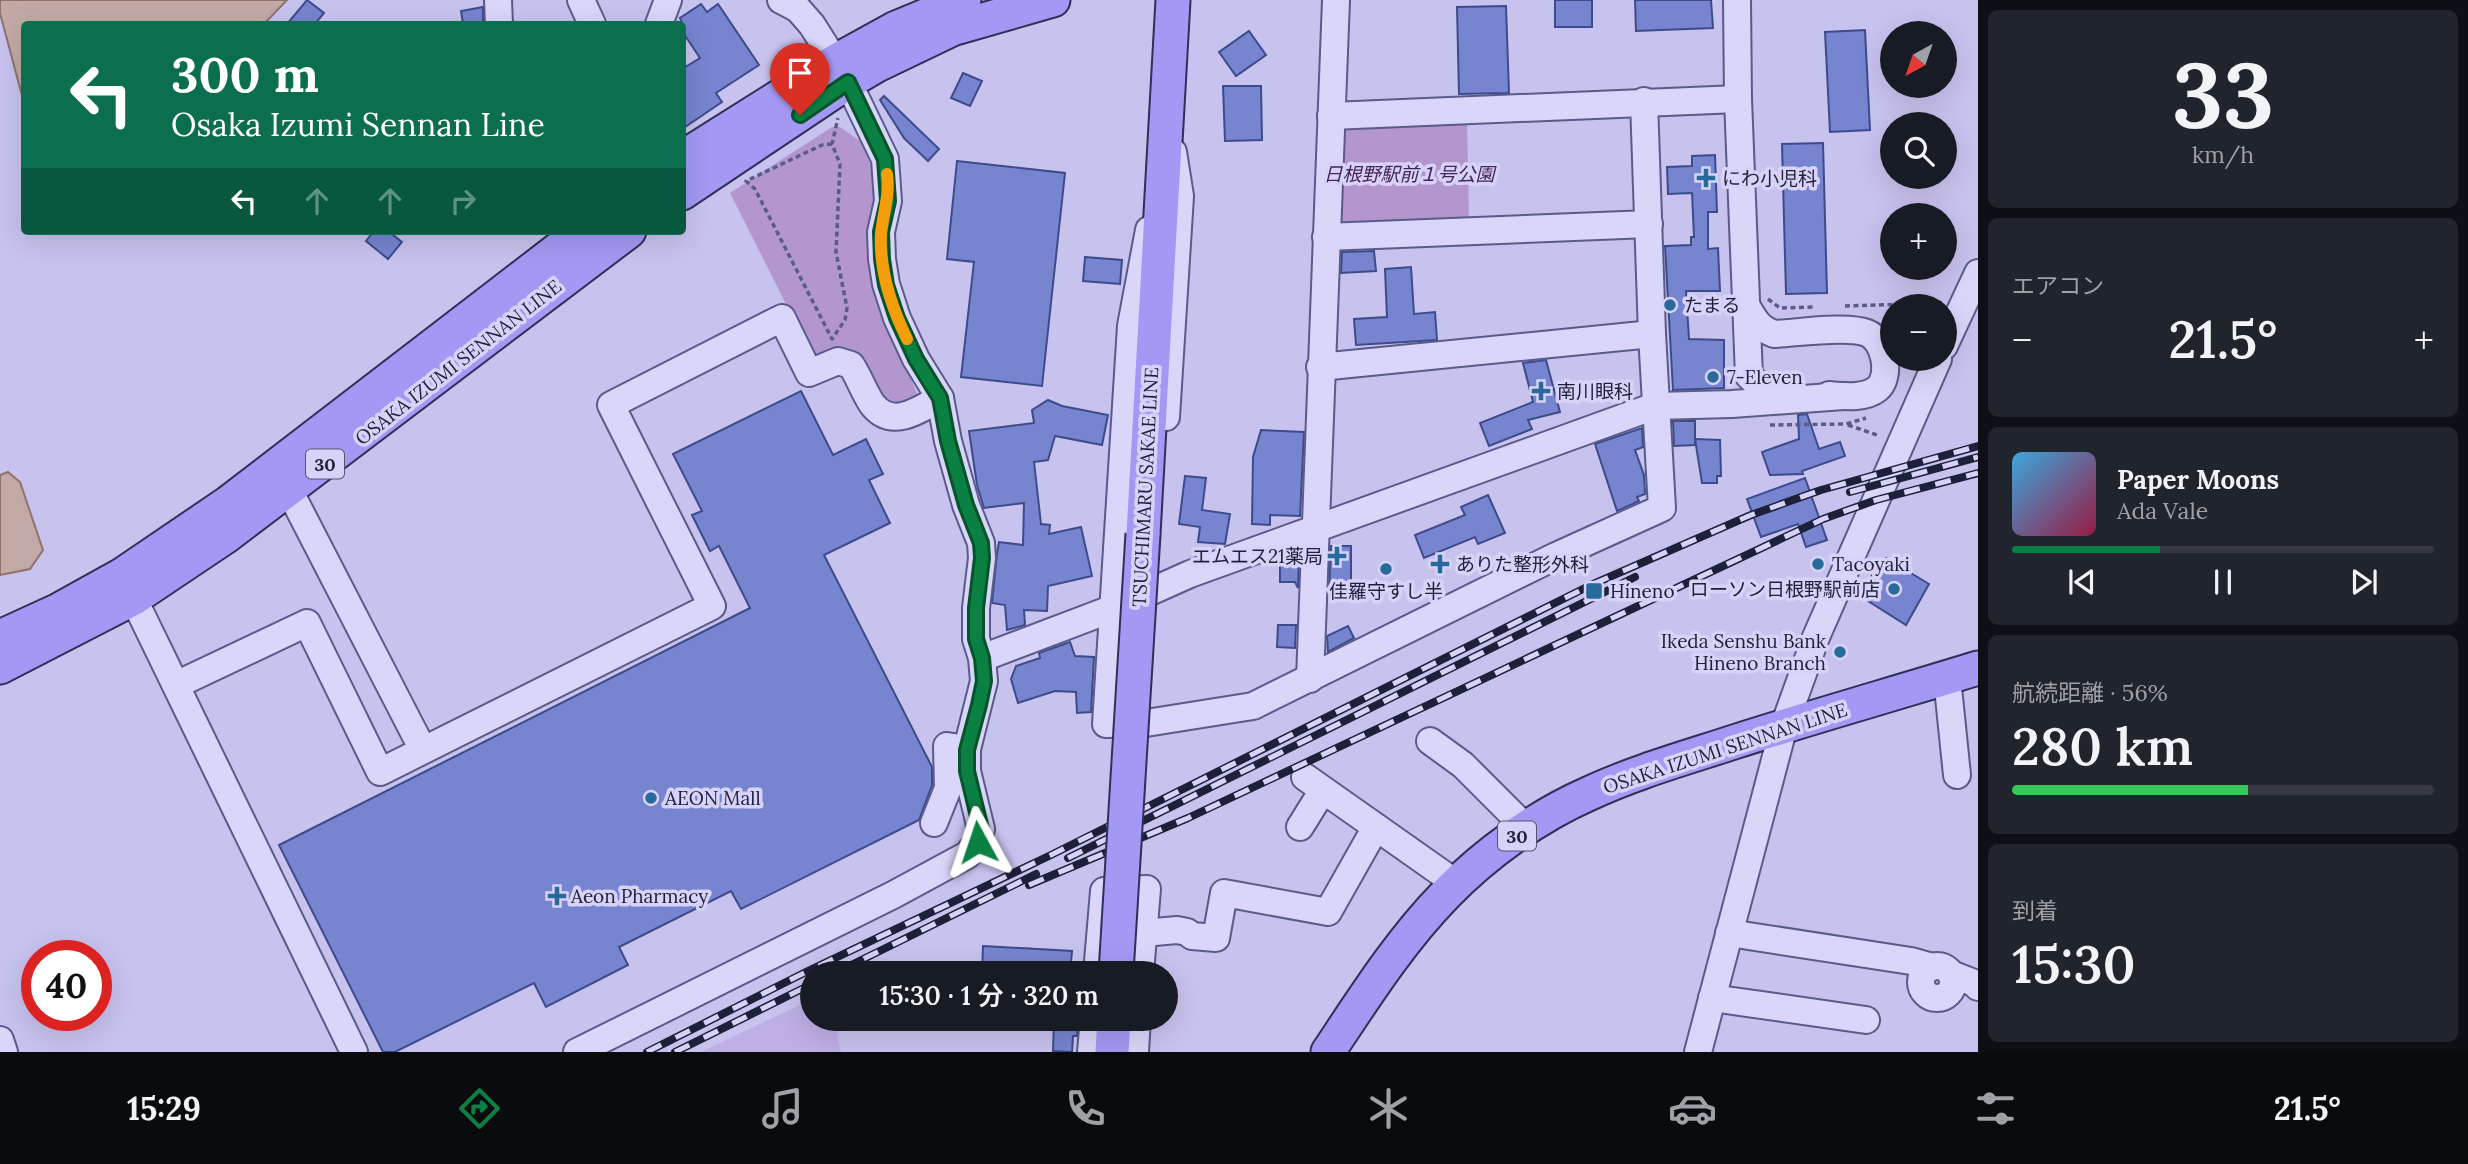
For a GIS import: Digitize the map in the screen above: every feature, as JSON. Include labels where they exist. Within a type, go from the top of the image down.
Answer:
[{"type":"main road","points":[[686,190],[842,72],[896,27],[964,0]]},
{"type":"main road","points":[[686,156],[842,72],[877,65],[952,29],[1053,0]]},
{"type":"main road","name":"TSUCHIMARU SAKAE LINE","points":[[1117,961],[1173,0]]},
{"type":"main road","name":"OSAKA IZUMI SENNAN LINE","points":[[0,637],[59,610],[128,587],[228,503],[574,235]]},
{"type":"main road","name":"OSAKA IZUMI SENNAN LINE","points":[[0,667],[128,587],[225,537],[624,235]]},
{"type":"main road","name":"OSAKA IZUMI SENNAN LINE","points":[[1328,1052],[1393,957],[1420,923],[1457,884],[1497,849],[1527,829],[1586,795],[1614,783],[1784,726],[1962,673]]},
{"type":"main road","points":[[1112,1052],[1113,1031]]},
{"type":"street","points":[[498,0],[499,21]]},
{"type":"street","points":[[581,0],[591,21]]},
{"type":"street","points":[[660,21],[668,0]]},
{"type":"street","points":[[577,1052],[893,895],[967,855],[978,842],[981,829],[969,781],[967,750],[984,681],[982,658],[976,639],[981,543],[963,496],[940,398],[911,348],[886,285],[881,232],[888,201],[885,159],[842,72],[805,14],[781,0]]},
{"type":"street","points":[[1310,679],[1336,0]]},
{"type":"street","points":[[982,658],[1114,608],[1190,574],[1655,406],[1865,395],[1878,388],[1886,372],[1884,355],[1877,341],[1868,333],[1850,330],[1774,334],[1763,330],[1756,323],[1738,99],[1737,0]]},
{"type":"street","points":[[1331,116],[1738,99]]},
{"type":"street","points":[[1164,166],[1143,254],[1131,326],[1106,724],[1146,723],[1253,706],[1556,556],[1662,508],[1655,406],[1644,102]]},
{"type":"street","points":[[1146,723],[1180,197],[1167,125]]},
{"type":"street","points":[[1326,237],[1649,224]]},
{"type":"street","points":[[1957,319],[1978,273]]},
{"type":"street","points":[[1753,299],[1749,376],[1767,390],[1844,396]]},
{"type":"street","points":[[176,685],[307,623],[380,772],[712,606],[611,405],[782,318],[809,373],[838,361],[851,365],[872,404],[886,416],[898,418],[914,413],[940,398]]},
{"type":"street","points":[[1320,367],[1652,334]]},
{"type":"street","points":[[1759,386],[1759,350],[1764,340],[1774,334]]},
{"type":"street","points":[[1698,1052],[1784,726],[1816,637],[1932,371]]},
{"type":"street","points":[[289,491],[423,750]]},
{"type":"street","points":[[128,587],[354,1052]]},
{"type":"street","points":[[1957,775],[1962,673]]},
{"type":"street","points":[[1430,741],[1463,765],[1527,829]]},
{"type":"street","points":[[934,823],[948,788],[947,746],[967,750]]},
{"type":"street","points":[[1300,827],[1314,784],[1457,884]]},
{"type":"street","points":[[1143,933],[1177,930],[1192,936],[1216,937],[1224,893],[1328,912],[1376,827]]},
{"type":"street","points":[[1098,961],[1104,891],[1147,889],[1141,961]]},
{"type":"street","points":[[1729,933],[1911,961],[1942,970],[1978,987]]},
{"type":"street","points":[[1712,998],[1866,1020]]},
{"type":"street","points":[[1091,1052],[1093,1031]]},
{"type":"street","points":[[1135,1052],[1136,1031]]},
{"type":"street","points":[[0,1040],[4,1052]]},
{"type":"path","points":[[832,144],[822,145],[746,181],[755,189],[832,340],[845,320],[847,308],[836,252],[840,164],[832,144],[842,72]]},
{"type":"path","points":[[1753,299],[1780,308],[1820,307]]},
{"type":"path","points":[[1957,302],[1965,302]]},
{"type":"path","points":[[1834,307],[1880,306]]},
{"type":"path","points":[[1846,424],[1899,443]]},
{"type":"shaded area","points":[[0,0],[287,0],[267,21],[21,21],[21,92],[0,13]]},
{"type":"shaded area","points":[[8,472],[20,482],[43,550],[30,569],[0,575],[0,475]]},
{"type":"shaded area","points":[[800,1005],[800,1031],[837,1031],[841,1052],[701,1052]]},
{"type":"green space","name":"日根野駅前１号公園","points":[[1467,122],[1469,221],[1335,228],[1341,126]]},
{"type":"green space","points":[[832,127],[840,127],[860,141],[882,189],[877,294],[921,404],[884,406],[852,356],[815,362],[730,193]]},
{"type":"building","points":[[307,0],[324,13],[317,21],[290,21]]},
{"type":"building","points":[[1555,0],[1592,0],[1592,27],[1555,27]]},
{"type":"building","points":[[1635,0],[1711,0],[1713,28],[1636,31]]},
{"type":"building","points":[[701,4],[707,12],[718,4],[759,65],[716,93],[722,102],[686,126],[686,67],[700,58],[686,37],[686,21],[681,21],[680,18]]},
{"type":"building","points":[[1506,6],[1509,93],[1459,94],[1457,7]]},
{"type":"building","points":[[483,7],[483,21],[463,21],[461,11]]},
{"type":"building","points":[[1865,30],[1870,130],[1830,132],[1825,32]]},
{"type":"building","points":[[1249,31],[1266,55],[1236,76],[1219,52]]},
{"type":"building","points":[[963,73],[982,81],[970,106],[951,98]]},
{"type":"building","points":[[1223,86],[1261,86],[1262,140],[1225,141]]},
{"type":"building","points":[[884,96],[939,149],[928,161],[904,138],[880,100]]},
{"type":"building","points":[[1823,143],[1827,293],[1786,294],[1782,144]]},
{"type":"building","points":[[1715,155],[1717,212],[1708,212],[1708,249],[1718,248],[1720,291],[1686,291],[1689,339],[1724,340],[1724,388],[1673,390],[1665,246],[1691,245],[1691,237],[1694,237],[1692,193],[1668,194],[1667,167],[1692,166],[1692,156]]},
{"type":"building","points":[[957,161],[1065,173],[1042,386],[961,377],[974,262],[947,259]]},
{"type":"building","points":[[371,235],[393,235],[402,242],[388,259],[366,241]]},
{"type":"building","points":[[1374,251],[1376,271],[1341,273],[1342,252]]},
{"type":"building","points":[[1085,257],[1122,260],[1120,284],[1083,281]]},
{"type":"building","points":[[1411,267],[1414,314],[1435,312],[1437,340],[1356,345],[1354,319],[1387,317],[1385,269]]},
{"type":"building","points":[[1546,360],[1560,412],[1528,420],[1532,429],[1489,446],[1480,423],[1533,402],[1523,363]]},
{"type":"building","name":"AEON Mall","points":[[801,391],[833,455],[866,439],[883,474],[869,480],[890,523],[824,555],[932,767],[932,785],[919,820],[741,909],[731,891],[619,947],[628,965],[546,1007],[534,983],[395,1052],[383,1052],[279,845],[750,608],[719,546],[710,551],[692,515],[702,511],[673,454]]},
{"type":"building","points":[[1048,400],[1062,406],[1108,415],[1102,445],[1055,436],[1048,460],[1034,462],[1041,524],[1050,525],[1049,534],[1081,527],[1092,576],[1048,586],[1047,611],[1024,610],[1025,625],[1007,630],[1005,605],[992,603],[997,553],[999,542],[1023,545],[1024,503],[984,508],[977,485],[969,431],[1034,423],[1032,410]]},
{"type":"building","points":[[1807,414],[1819,449],[1840,442],[1845,456],[1802,471],[1803,474],[1770,475],[1762,452],[1799,439],[1798,415]]},
{"type":"building","points":[[1673,421],[1695,421],[1695,445],[1674,446]]},
{"type":"building","points":[[1642,428],[1643,447],[1635,450],[1644,475],[1645,494],[1637,497],[1639,501],[1617,511],[1595,444]]},
{"type":"building","points":[[1261,430],[1304,432],[1300,516],[1270,515],[1270,525],[1252,524],[1253,457]]},
{"type":"building","points":[[1695,439],[1720,440],[1721,476],[1717,476],[1717,483],[1702,483]]},
{"type":"building","points":[[1185,476],[1206,478],[1202,510],[1230,514],[1225,544],[1198,542],[1200,527],[1179,524]]},
{"type":"building","points":[[1805,478],[1827,540],[1806,547],[1798,524],[1761,537],[1747,499]]},
{"type":"building","points":[[1488,495],[1505,533],[1478,544],[1475,537],[1424,558],[1415,535],[1465,515],[1461,507]]},
{"type":"building","points":[[1331,546],[1351,546],[1351,591],[1329,591]]},
{"type":"building","name":"ローソン日根野駅前店","points":[[1886,558],[1929,584],[1906,625],[1857,594]]},
{"type":"building","points":[[1280,560],[1299,560],[1298,588],[1295,582],[1280,582]]},
{"type":"building","points":[[1278,625],[1296,625],[1295,648],[1277,647]]},
{"type":"building","points":[[1348,626],[1354,638],[1328,652],[1327,636]]},
{"type":"building","points":[[1070,642],[1075,656],[1094,657],[1091,712],[1077,713],[1076,692],[1055,691],[1018,703],[1011,679],[1016,666],[1040,658],[1039,653]]},
{"type":"building","points":[[983,946],[1072,951],[1071,961],[982,961]]},
{"type":"building","points":[[1054,1031],[1077,1031],[1077,1036],[1073,1036],[1072,1052],[1053,1051]]},
{"type":"railway","points":[[647,1052],[808,971],[1051,855],[1591,585],[1751,515],[1821,490],[1978,446]]},
{"type":"railway","points":[[1850,492],[1978,457]]},
{"type":"railway","points":[[1029,885],[1188,818],[1823,519],[1876,500],[1978,473]]},
{"type":"railway","points":[[1068,858],[1635,577]]},
{"type":"railway","points":[[859,961],[1036,874]]},
{"type":"railway","points":[[675,1052],[800,990]]},
{"type":"slow traffic","points":[[887,174],[888,201],[881,232],[882,259],[886,285],[907,339]]},
{"type":"place","name":"にわ小児科","points":[[1706,178]]},
{"type":"place","name":"たまる","points":[[1670,305]]},
{"type":"place","name":"7-Eleven","points":[[1713,377]]},
{"type":"place","name":"南川眼科","points":[[1541,391]]},
{"type":"place","name":"エムエス21薬局","points":[[1337,556]]},
{"type":"place","name":"ありた整形外科","points":[[1440,564]]},
{"type":"place","name":"Tacoyaki","points":[[1818,564]]},
{"type":"place","name":"佳羅守すし半","points":[[1386,569]]},
{"type":"place","name":"ローソン日根野駅前店","points":[[1894,589]]},
{"type":"place","name":"Hineno","points":[[1594,591]]},
{"type":"place","name":"Ikeda Senshu Bank Hineno Branch","points":[[1840,652]]},
{"type":"place","name":"AEON Mall","points":[[651,798]]},
{"type":"place","name":"Aeon Pharmacy","points":[[557,896]]},
{"type":"route","points":[[800,115],[848,82],[885,159],[888,201],[881,232],[886,285],[897,318],[916,359],[940,398],[948,441],[966,505],[981,543],[976,639],[982,658],[984,681],[967,750],[970,790],[981,829],[978,842]]}]
